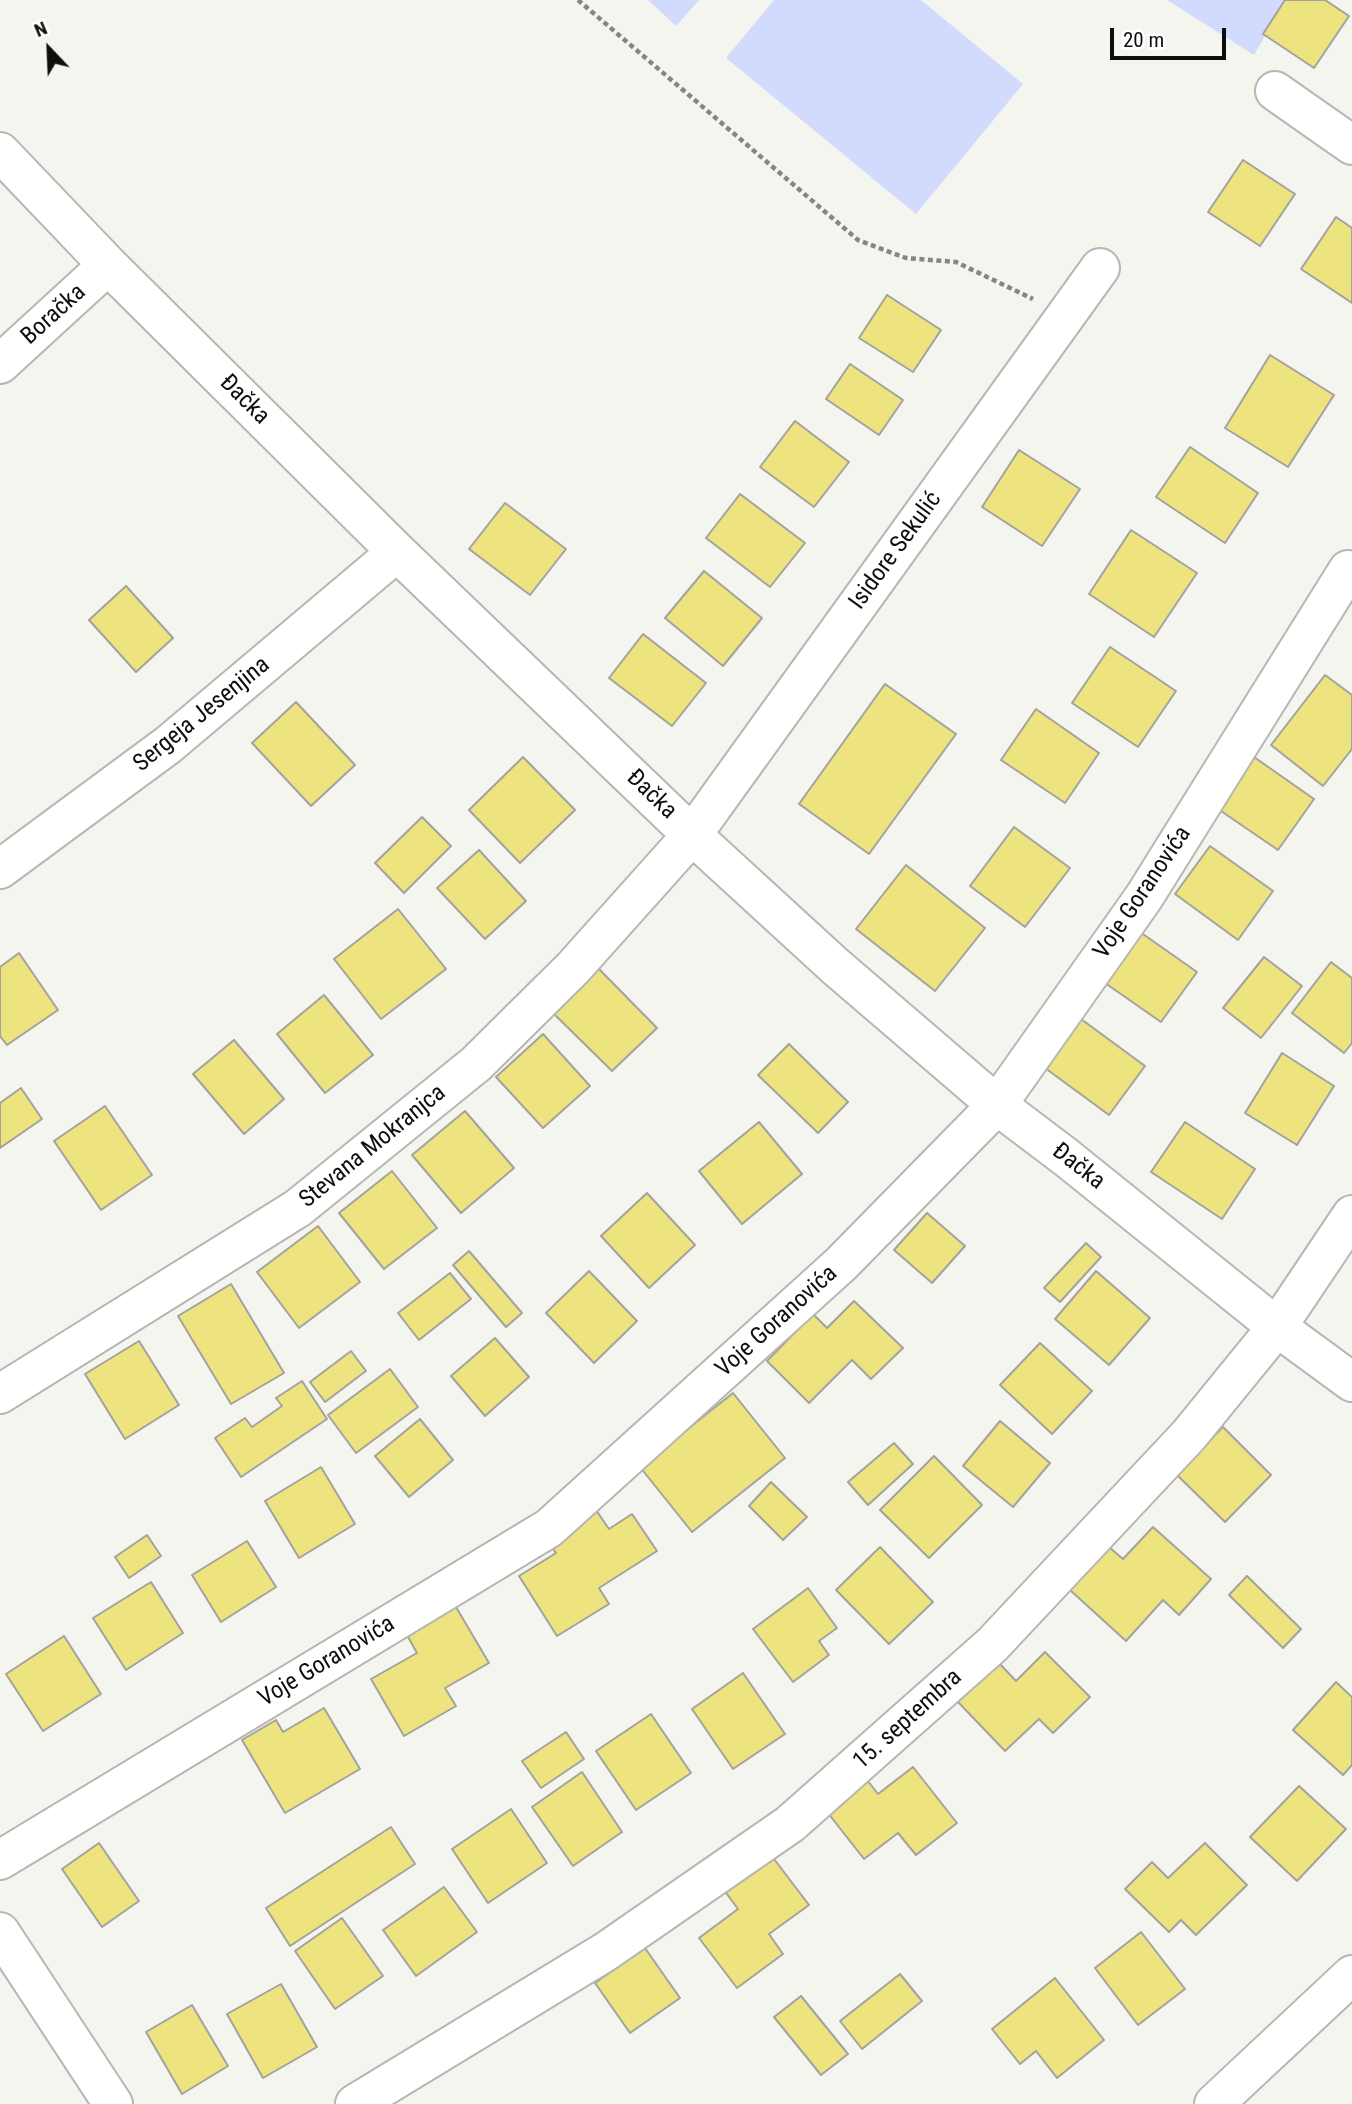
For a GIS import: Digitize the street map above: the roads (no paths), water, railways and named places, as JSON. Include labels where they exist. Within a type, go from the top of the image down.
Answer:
[{"type":"street","points":[[1275,91],[1352,145]]},
{"type":"street","name":"Đačka","points":[[0,152],[108,265],[397,552],[692,835],[835,966],[997,1105],[1277,1327],[1352,1382]]},
{"type":"street","name":"Boračka","points":[[0,364],[108,265]]},
{"type":"street","name":"Isidore Sekulić","points":[[692,835],[1100,268]]},
{"type":"street","name":"Sergeja Jesenjina","points":[[0,869],[168,745],[397,552]]},
{"type":"street","name":"Voje Goranovića","points":[[0,1860],[549,1528],[841,1265],[997,1105],[1144,897],[1348,570]]},
{"type":"street","name":"Stevana Mokranjca","points":[[0,1394],[298,1208],[476,1064],[573,968],[692,835]]},
{"type":"street","name":"15. septembra","points":[[355,2104],[606,1952],[790,1824],[992,1644],[1189,1435],[1277,1327],[1352,1215]]},
{"type":"street","points":[[0,1932],[113,2104]]},
{"type":"street","points":[[1214,2104],[1352,1975]]}]
